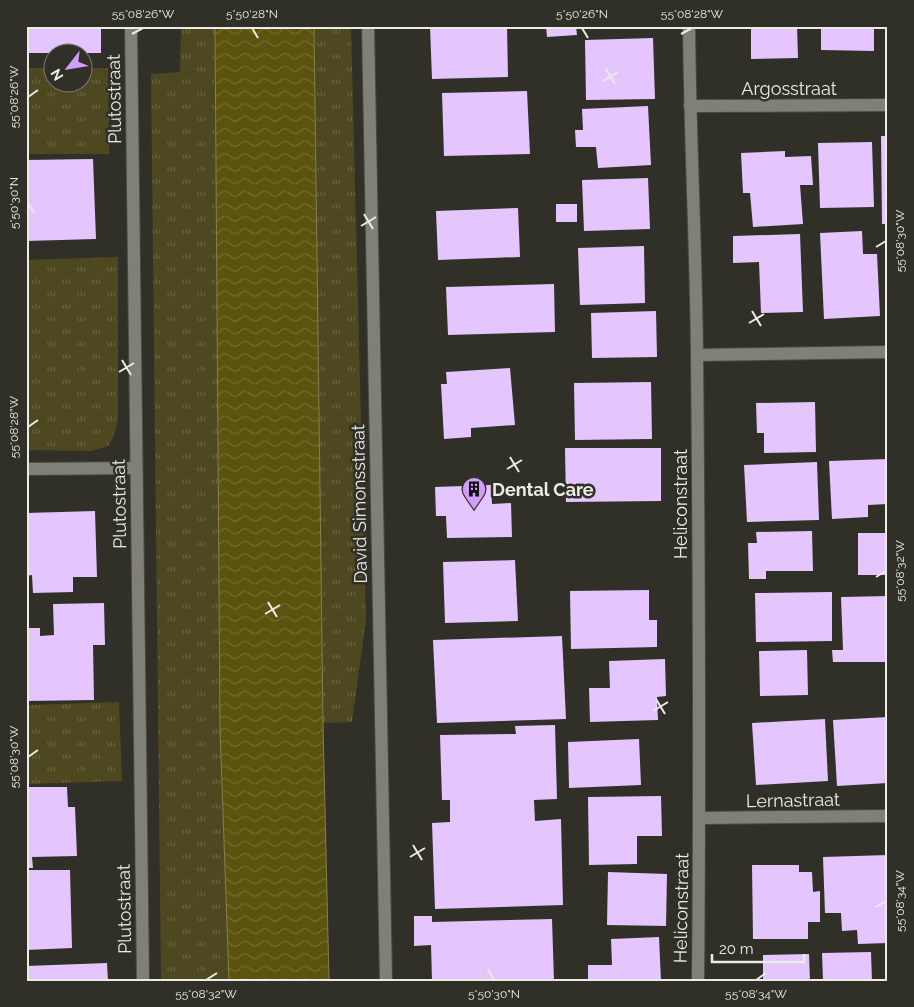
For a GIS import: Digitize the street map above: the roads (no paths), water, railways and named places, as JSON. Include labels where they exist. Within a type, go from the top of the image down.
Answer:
[{"type":"street","name":"Plutostraat","points":[[131,26],[143,981]]},
{"type":"street","name":"David Simonsstraat","points":[[368,26],[386,981]]},
{"type":"street","name":"Heliconstraat","points":[[690,26],[690,106],[697,355],[698,981]]},
{"type":"street","name":"Argosstraat","points":[[690,106],[888,105]]},
{"type":"street","points":[[697,355],[888,352]]},
{"type":"street","points":[[26,469],[136,468]]},
{"type":"street","name":"Lernastraat","points":[[699,818],[888,816]]},
{"type":"water","points":[[215,26],[314,26],[323,723],[329,981],[229,981],[220,729]]},
{"type":"place","name":"Dental Care","points":[[474,510]]}]
